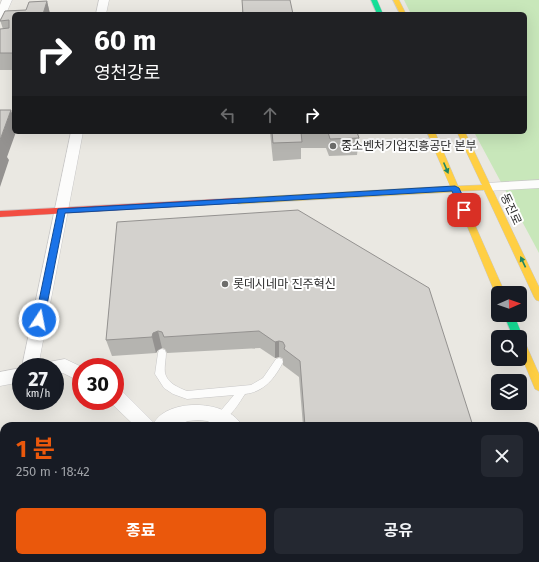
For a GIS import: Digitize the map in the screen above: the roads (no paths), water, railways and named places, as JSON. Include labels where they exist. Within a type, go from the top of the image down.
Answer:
[{"type":"street","points":[[0,16],[7,0]]},
{"type":"street","points":[[101,12],[104,0]]},
{"type":"street","points":[[374,0],[379,12]]},
{"type":"street","points":[[396,0],[402,12]]},
{"type":"street","points":[[32,358],[77,134]]},
{"type":"street","points":[[432,134],[497,286]]},
{"type":"street","name":"동진로","points":[[462,134],[539,297]]},
{"type":"street","points":[[0,214],[539,184]]},
{"type":"street","points":[[527,358],[539,386]]},
{"type":"street","points":[[0,379],[12,377]]},
{"type":"street","points":[[124,404],[143,422]]},
{"type":"street","points":[[168,422],[178,416],[193,412],[208,412],[227,422]]},
{"type":"lane","points":[[162,353],[160,374],[167,385],[176,391],[187,395],[252,389],[266,381],[279,362]]},
{"type":"lane","points":[[227,422],[235,402],[242,390]]},
{"type":"place","name":"중소벤처기업진흥공단 본부","points":[[333,146]]},
{"type":"place","name":"롯데시네마 진주혁신","points":[[225,284]]}]
